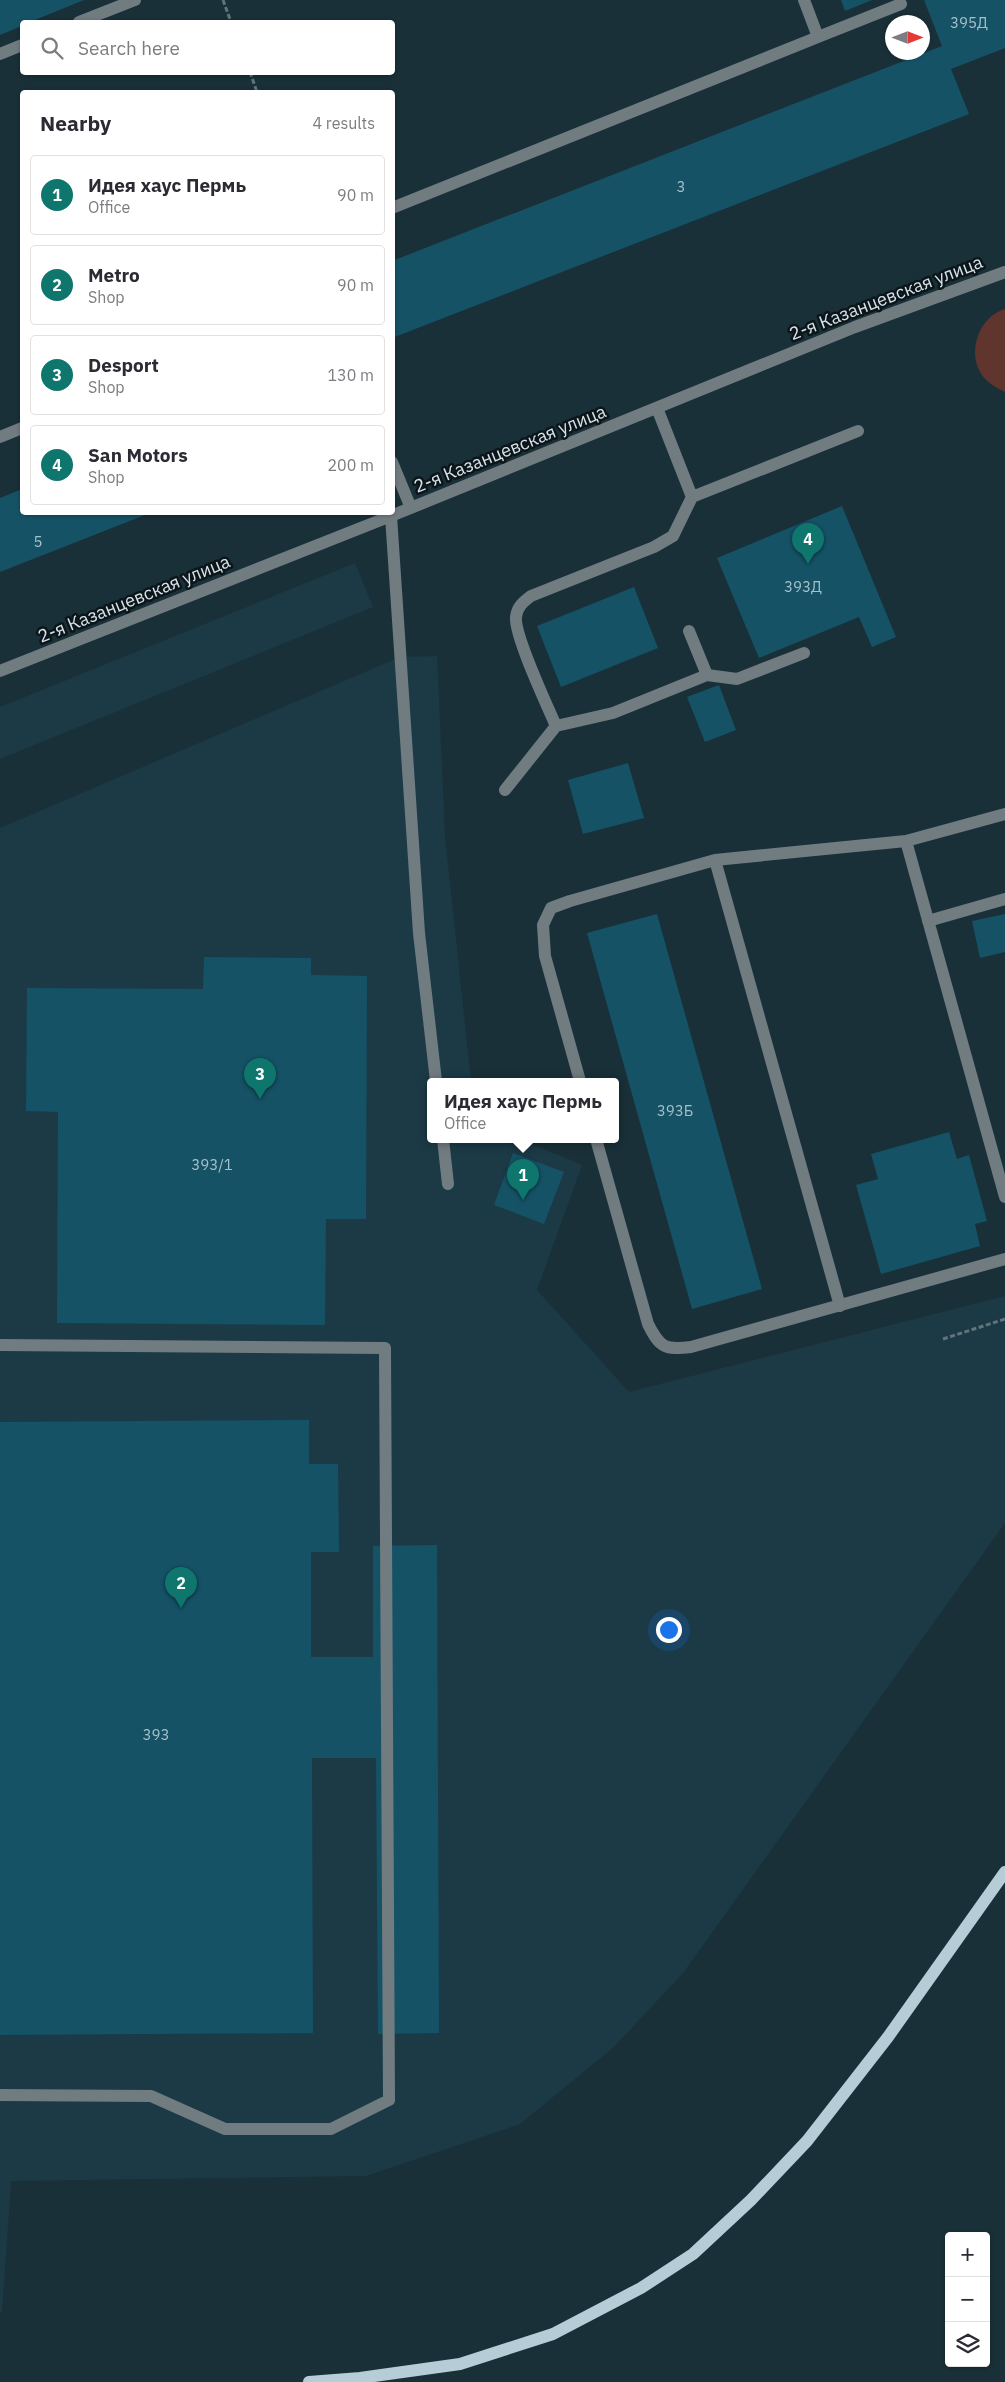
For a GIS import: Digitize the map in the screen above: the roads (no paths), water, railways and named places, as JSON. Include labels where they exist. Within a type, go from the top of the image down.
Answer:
[{"type":"main road","points":[[309,2382],[360,2378],[460,2364],[553,2334],[641,2288],[693,2254],[751,2200],[807,2141],[888,2037],[1005,1872]]},
{"type":"street","points":[[84,20],[135,0]]},
{"type":"street","points":[[804,0],[818,37]]},
{"type":"street","points":[[395,207],[900,4]]},
{"type":"street","points":[[0,54],[20,46]]},
{"type":"street","name":"2-я Казанцевская улица","points":[[395,514],[855,327],[1005,272]]},
{"type":"street","points":[[657,408],[692,498]]},
{"type":"street","points":[[0,437],[20,429]]},
{"type":"street","points":[[556,726],[520,636],[516,618],[520,605],[531,596],[654,547],[673,536],[692,498],[858,431]]},
{"type":"street","points":[[395,469],[411,508]]},
{"type":"street","points":[[391,516],[419,933],[436,1078]]},
{"type":"street","name":"2-я Казанцевская улица","points":[[0,671],[391,516]]},
{"type":"street","points":[[689,631],[707,675]]},
{"type":"street","points":[[505,790],[556,726],[613,713],[707,675],[737,679],[804,653]]},
{"type":"street","points":[[579,1078],[545,956],[543,926],[552,908],[570,901],[715,860],[906,842],[1005,814]]},
{"type":"street","points":[[906,842],[1005,1197]]},
{"type":"street","points":[[715,860],[840,1306]]},
{"type":"street","points":[[928,921],[1005,899]]},
{"type":"street","points":[[443,1143],[448,1184]]},
{"type":"street","points":[[597,1143],[648,1324],[657,1342],[671,1349],[691,1347],[1005,1259]]},
{"type":"street","points":[[0,1345],[385,1348],[389,2100],[330,2129],[225,2129],[151,2096],[0,2095]]},
{"type":"place","name":"San Motors","points":[[808,564]]},
{"type":"place","name":"Desport","points":[[260,1099]]},
{"type":"place","name":"Идея хаус Пермь","points":[[523,1200]]},
{"type":"place","name":"Metro","points":[[181,1608]]}]
